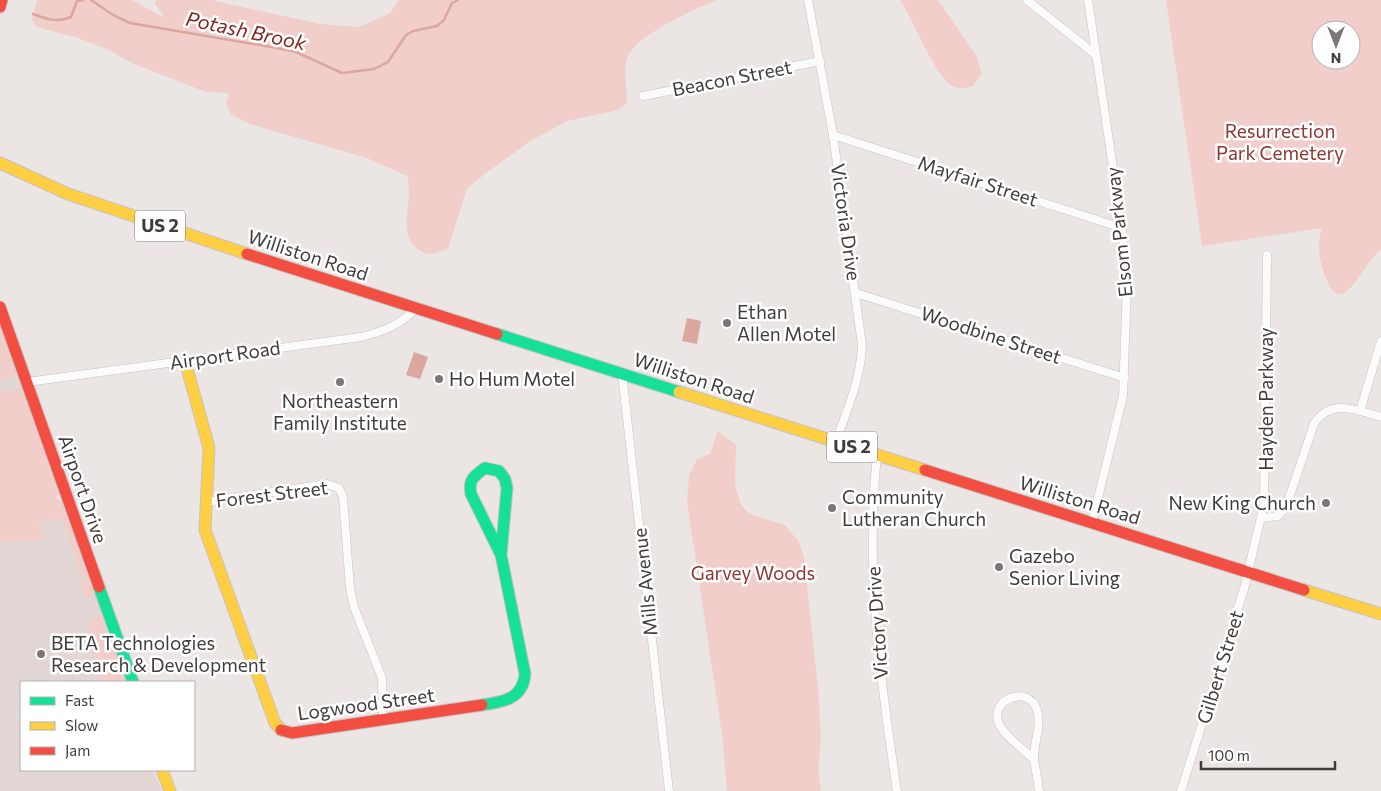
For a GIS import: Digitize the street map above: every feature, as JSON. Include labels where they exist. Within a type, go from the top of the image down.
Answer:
[{"type":"main road","points":[[0,7],[2,0]]},
{"type":"main road","name":"Williston Road","points":[[0,163],[48,187],[101,206],[836,442],[1381,614]]},
{"type":"main road","name":"Airport Drive","points":[[0,307],[133,681]]},
{"type":"main road","name":"Logwood Street","points":[[185,361],[209,448],[205,522],[208,540],[277,726],[285,732],[292,733],[383,720],[506,701],[516,697],[522,689],[525,680],[524,669],[501,556],[469,490],[473,476],[485,468],[499,471],[506,483],[501,556]]},
{"type":"main road","points":[[162,771],[168,789]]},
{"type":"street","name":"Victoria Drive","points":[[808,0],[833,135],[862,345],[861,366],[836,442]]},
{"type":"street","points":[[1027,0],[1096,55]]},
{"type":"street","name":"Elsom Parkway","points":[[1088,0],[1122,228],[1127,284],[1125,378],[1120,413],[1092,522]]},
{"type":"street","name":"Beacon Street","points":[[644,96],[820,61]]},
{"type":"street","name":"Mayfair Street","points":[[833,135],[1122,228]]},
{"type":"street","name":"Hayden Parkway","points":[[1249,572],[1262,518],[1266,478],[1267,256]]},
{"type":"street","name":"Woodbine Street","points":[[856,293],[1125,378]]},
{"type":"street","name":"Airport Road","points":[[27,382],[370,334],[388,330],[398,325],[416,308]]},
{"type":"street","points":[[1360,411],[1381,341]]},
{"type":"street","name":"Mills Avenue","points":[[622,373],[669,791]]},
{"type":"street","points":[[1262,518],[1278,516],[1286,507],[1318,418],[1327,410],[1338,407],[1360,411],[1381,418]]},
{"type":"street","name":"Victory Drive","points":[[877,454],[872,568],[874,612],[881,683],[896,791]]},
{"type":"street","name":"Forest Street","points":[[206,502],[327,484],[339,488],[343,497],[350,588],[354,607],[382,678],[383,720]]},
{"type":"street","name":"Gilbert Street","points":[[1181,791],[1249,572]]},
{"type":"street","points":[[1034,760],[1002,729],[998,721],[999,708],[1004,701],[1012,696],[1021,696],[1029,699],[1037,710],[1034,760],[1039,791]]},
{"type":"shaded area","points":[[687,318],[701,321],[697,344],[682,341]]},
{"type":"shaded area","points":[[0,324],[23,391],[0,394]]},
{"type":"shaded area","points":[[414,352],[428,357],[420,379],[406,375]]},
{"type":"shaded area","points":[[68,517],[126,681],[20,681],[20,771],[153,771],[162,791],[0,791],[0,528]]},
{"type":"green space","points":[[37,0],[132,0],[165,18],[155,4],[156,0],[211,0],[320,24],[359,27],[390,13],[399,0],[716,0],[666,24],[641,41],[632,50],[626,65],[626,104],[618,110],[567,121],[532,140],[467,189],[448,248],[438,253],[430,254],[419,250],[412,243],[408,235],[409,185],[407,176],[367,158],[250,124],[231,114],[226,103],[229,93],[206,92],[132,63],[107,49],[78,38],[37,27],[32,20]]},
{"type":"green space","points":[[900,0],[938,0],[977,57],[982,74],[973,86],[956,88],[944,78],[937,69]]},
{"type":"green space","name":"Resurrection Park Cemetery","points":[[1166,0],[1381,0],[1381,250],[1344,293],[1337,294],[1330,287],[1323,270],[1319,243],[1322,228],[1202,246]]},
{"type":"green space","points":[[0,324],[16,375],[0,381]]},
{"type":"green space","points":[[19,389],[24,393],[60,494],[56,496],[58,500],[61,499],[95,596],[85,597],[80,583],[84,582],[61,518],[39,522],[45,540],[0,543],[0,392]]},
{"type":"green space","name":"Garvey Woods","points":[[718,431],[736,445],[735,485],[741,505],[750,514],[785,525],[799,542],[804,558],[818,687],[821,740],[818,770],[821,791],[727,791],[722,734],[687,502],[689,475],[697,459],[710,454]]},
{"type":"green space","points":[[99,613],[126,681],[99,681],[89,622]]},
{"type":"waterway","name":"Potash Brook","points":[[33,14],[52,20],[66,19],[71,17],[77,1],[83,0]]},
{"type":"waterway","name":"Potash Brook","points":[[91,0],[113,15],[130,23],[296,52],[342,73],[374,69],[388,62],[406,35],[413,31],[437,26],[444,20],[452,3],[458,0]]},
{"type":"traffic: fast","points":[[497,334],[679,392]]},
{"type":"traffic: fast","points":[[482,705],[511,698],[520,689],[525,674],[501,555],[507,488],[505,479],[499,471],[485,468],[471,482],[471,494],[501,555]]},
{"type":"traffic: fast","points":[[99,587],[133,681]]},
{"type":"traffic: slow","points":[[0,163],[68,194],[247,254]]},
{"type":"traffic: slow","points":[[185,361],[209,448],[205,530],[275,723],[281,730]]},
{"type":"traffic: slow","points":[[679,392],[925,470]]},
{"type":"traffic: slow","points":[[1304,590],[1381,614]]},
{"type":"traffic: slow","points":[[162,771],[170,791]]},
{"type":"traffic: jam","points":[[0,7],[2,0]]},
{"type":"traffic: jam","points":[[247,254],[497,334]]},
{"type":"traffic: jam","points":[[0,307],[99,587]]},
{"type":"traffic: jam","points":[[925,470],[1304,590]]},
{"type":"traffic: jam","points":[[281,730],[292,733],[482,705]]},
{"type":"place","name":"Ethan Allen Motel","points":[[727,323]]},
{"type":"place","name":"Ho Hum Motel","points":[[439,379]]},
{"type":"place","name":"Northeastern Family Institute","points":[[340,382]]},
{"type":"place","name":"New King Church","points":[[1326,503]]},
{"type":"place","name":"Community Lutheran Church","points":[[832,508]]},
{"type":"place","name":"Gazebo Senior Living","points":[[999,567]]},
{"type":"place","name":"BETA Technologies Research & Development","points":[[41,654]]}]
